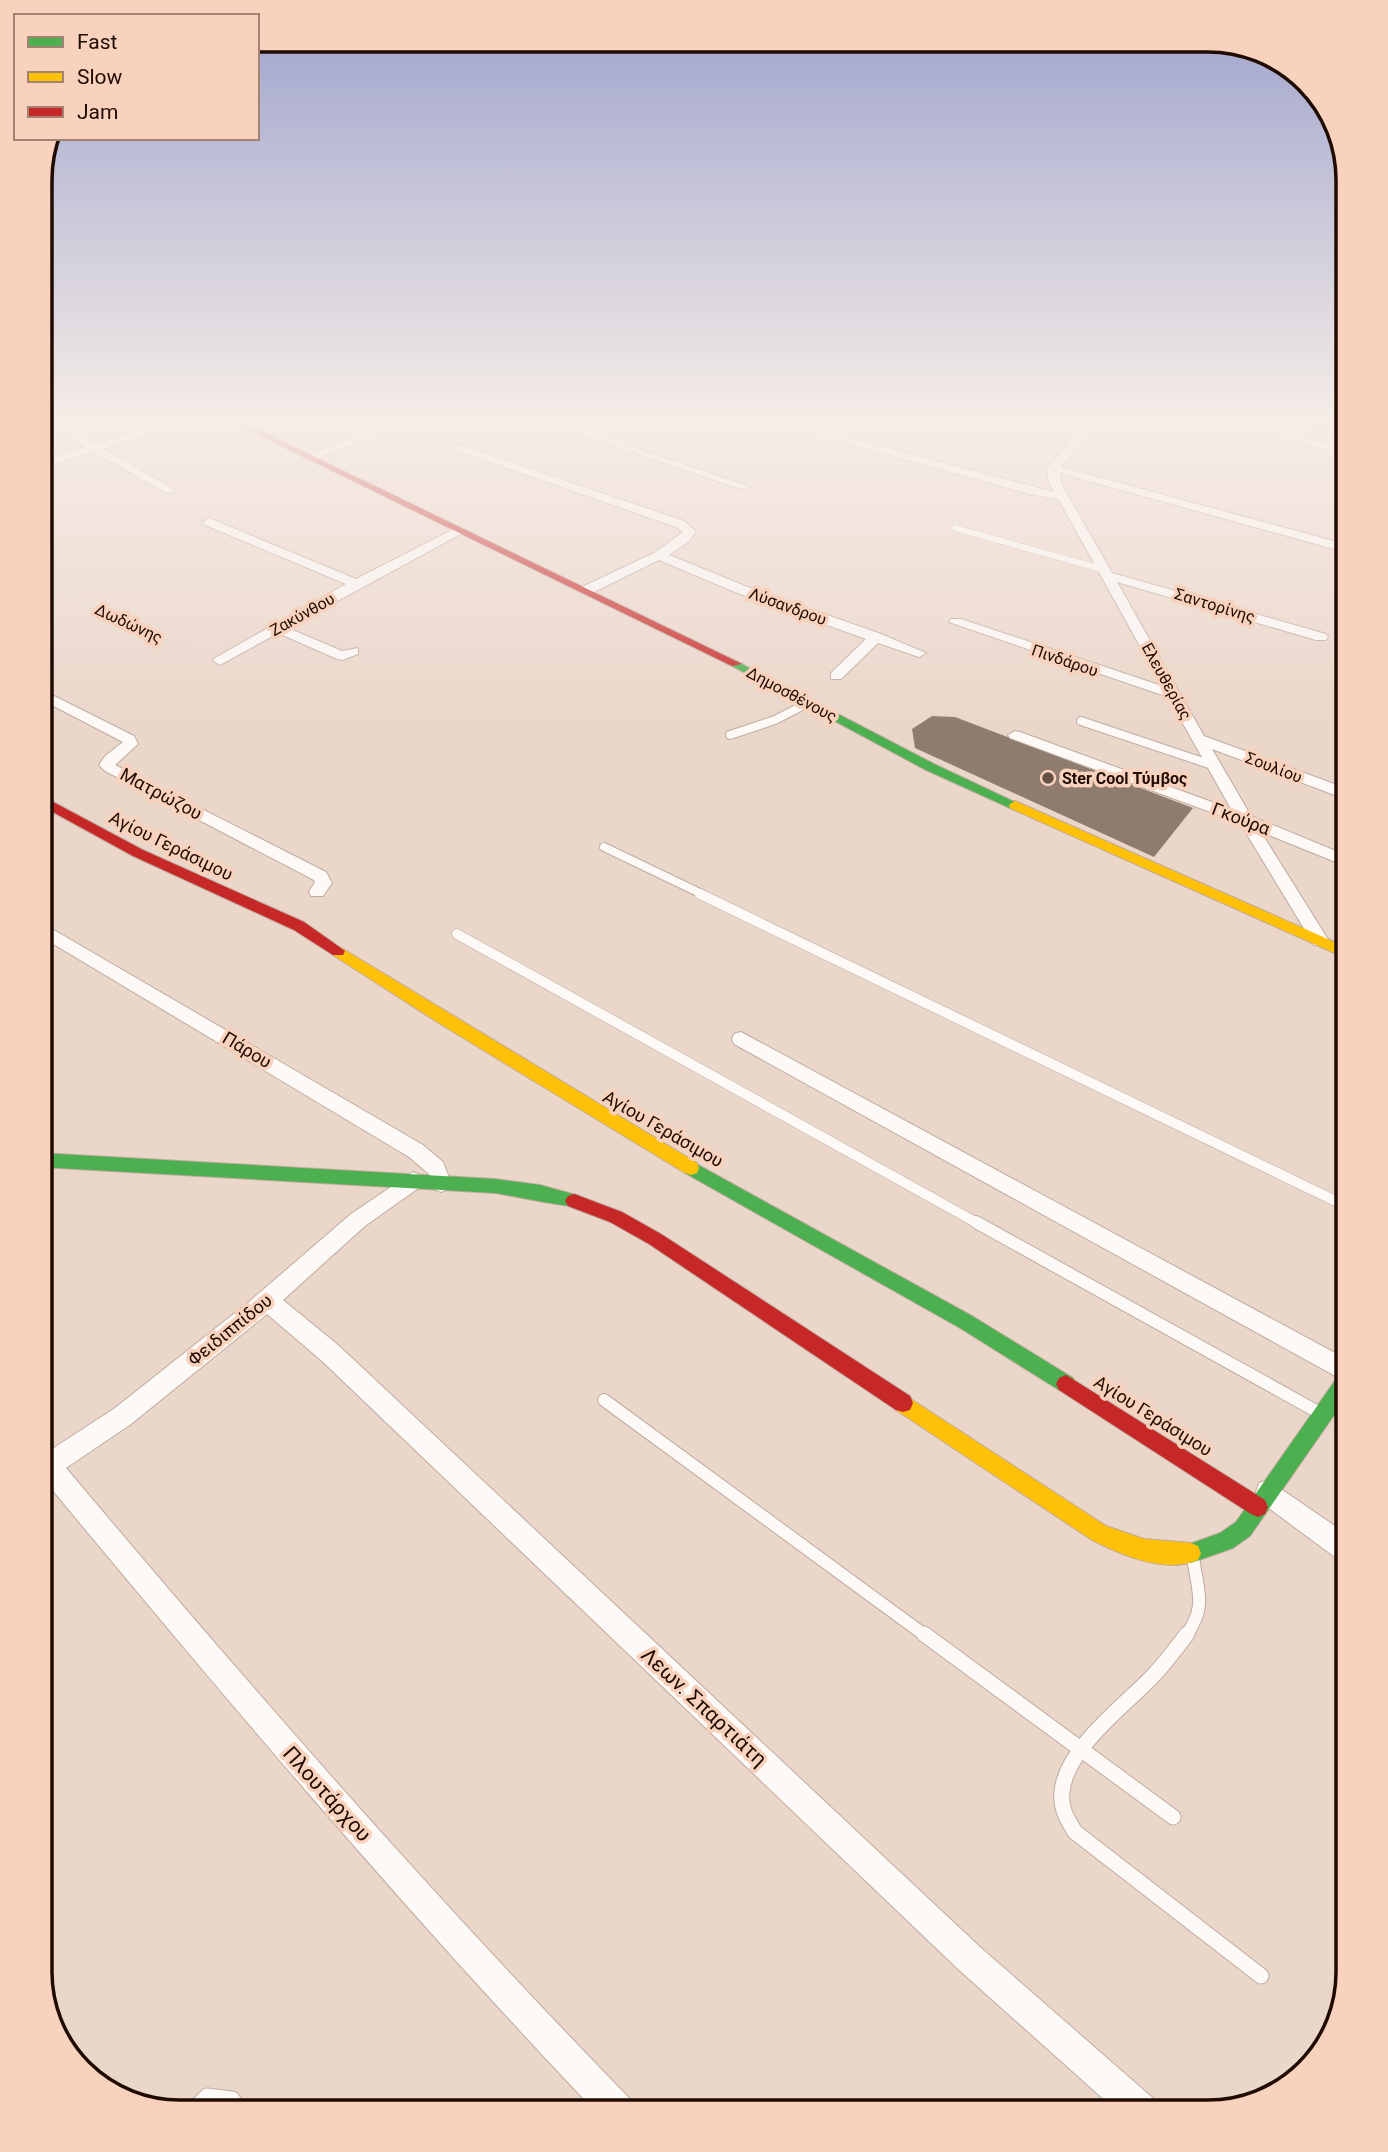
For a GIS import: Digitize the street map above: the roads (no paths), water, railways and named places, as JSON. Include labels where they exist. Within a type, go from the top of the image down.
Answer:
[{"type":"street","points":[[215,524],[356,584]]},
{"type":"street","name":"Δημοσθένους","points":[[446,524],[587,590],[930,767],[1336,948]]},
{"type":"street","points":[[587,590],[659,555],[687,537],[690,532],[687,527],[680,524]]},
{"type":"street","name":"Ελευθερίας","points":[[1078,524],[1246,820],[1320,941]]},
{"type":"street","points":[[1259,524],[1336,546]]},
{"type":"street","name":"Ζακύνθου","points":[[220,661],[356,584],[460,531]]},
{"type":"street","name":"Λύσανδρου","points":[[659,555],[740,589],[919,653]]},
{"type":"street","name":"Σαντορίνης","points":[[1107,573],[1321,637]]},
{"type":"street","name":"Πινδάρου","points":[[956,622],[1141,686],[1175,695]]},
{"type":"street","points":[[277,628],[342,656],[353,651]]},
{"type":"street","points":[[836,676],[876,637]]},
{"type":"street","name":"Ματρώζου","points":[[53,699],[129,739],[131,744],[110,759],[107,765],[110,768],[320,876],[324,883],[317,892]]},
{"type":"street","name":"Γκούρα","points":[[1015,735],[1246,820],[1336,857]]},
{"type":"street","name":"Σουλίου","points":[[1200,739],[1336,790]]},
{"type":"street","name":"Αγίου Γεράσιμου","points":[[53,806],[138,853],[299,926],[391,986],[605,1117],[965,1322],[1263,1499]]},
{"type":"street","name":"Πάρου","points":[[53,935],[416,1151],[435,1165],[441,1174],[441,1183]]},
{"type":"street","points":[[741,1039],[1336,1365]]},
{"type":"street","points":[[52,1161],[441,1183],[537,1191],[584,1202],[654,1238],[1104,1535],[1129,1547],[1151,1553],[1192,1554],[1212,1549],[1230,1540],[1247,1524],[1336,1395]]},
{"type":"street","name":"Φειδιππίδου","points":[[52,1463],[123,1416],[267,1300],[358,1220],[413,1181]]},
{"type":"street","name":"Λεων. Σπαρτιάτη","points":[[267,1300],[330,1353],[969,1958],[1129,2100]]},
{"type":"street","name":"Πλουτάρχου","points":[[52,1478],[262,1722],[519,2010],[607,2099]]},
{"type":"street","points":[[1263,1499],[1336,1544]]},
{"type":"lane","points":[[955,528],[1107,573]]},
{"type":"lane","points":[[730,735],[775,720],[808,703]]},
{"type":"lane","points":[[1081,721],[1215,766]]},
{"type":"lane","points":[[604,847],[1336,1201]]},
{"type":"lane","points":[[457,934],[1322,1414]]},
{"type":"lane","points":[[604,1400],[1172,1817]]},
{"type":"lane","points":[[1192,1554],[1200,1609],[1198,1619],[1152,1677],[1079,1749],[1060,1794],[1062,1811],[1069,1826],[1261,1976]]},
{"type":"lane","points":[[204,2099],[207,2096],[232,2099]]},
{"type":"place","name":"Ster Cool Τύμβος","points":[[1048,778]]}]
